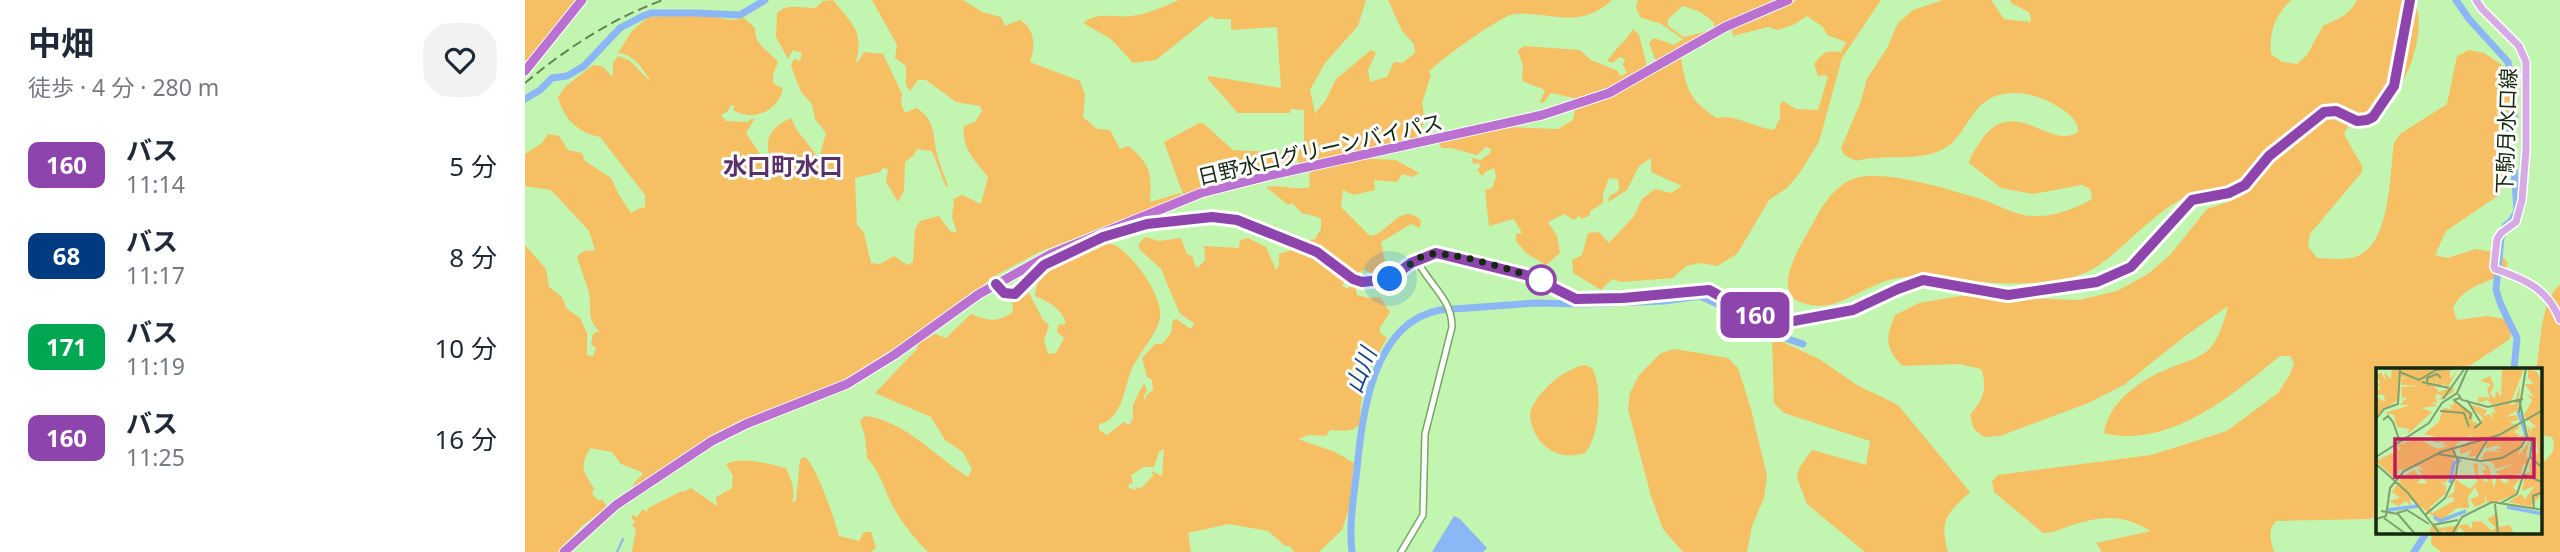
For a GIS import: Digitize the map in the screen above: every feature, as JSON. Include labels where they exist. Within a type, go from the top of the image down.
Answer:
[{"type":"highway","points":[[525,71],[582,0]]},
{"type":"highway","name":"日野水口グリーンバイパス","points":[[564,552],[616,505],[712,442],[746,424],[847,384],[999,287],[1006,278],[1051,254],[1201,193],[1260,177],[1564,110],[1597,98],[1725,27],[1788,0]]},
{"type":"highway","name":"日野水口グリーンバイパス","points":[[571,552],[586,532]]},
{"type":"main road","points":[[999,287],[1015,294],[1044,265],[1078,247],[1123,230],[1147,224],[1212,217],[1237,220],[1317,252],[1353,279],[1362,282],[1390,279],[1417,260],[1436,253],[1534,278],[1568,296],[1583,300],[1709,290],[1769,323],[1777,324],[1853,310],[1923,280],[2008,295],[2097,282],[2131,267],[2192,200],[2229,193],[2245,185],[2269,156],[2324,112],[2336,111],[2357,121],[2373,117],[2394,86],[2410,0]]},
{"type":"main road","name":"下駒月水口線","points":[[2476,0],[2519,46],[2526,62],[2526,150],[2522,200],[2516,222],[2497,239],[2494,267],[2537,286],[2556,309],[2560,320]]},
{"type":"street","points":[[1401,552],[1423,514],[1425,434],[1452,327],[1450,309],[1417,260]]},
{"type":"shaded area","points":[[525,0],[575,0],[525,66]]},
{"type":"shaded area","points":[[833,0],[855,28],[858,42],[856,62],[864,52],[883,54],[902,94],[901,104],[905,113],[916,108],[927,118],[933,130],[938,158],[948,186],[946,187],[932,151],[917,149],[905,162],[904,191],[898,202],[886,182],[888,169],[883,168],[880,172],[855,178],[857,225],[864,233],[871,263],[880,264],[894,256],[907,265],[913,262],[915,229],[920,221],[939,216],[950,231],[957,233],[952,217],[954,199],[962,195],[981,204],[988,177],[970,153],[964,134],[964,126],[975,122],[982,111],[980,106],[956,102],[926,80],[918,80],[910,91],[906,85],[906,66],[895,58],[897,45],[872,0],[963,0],[982,12],[1001,17],[1005,26],[1020,20],[1032,33],[1033,50],[1030,62],[1080,81],[1085,95],[1083,117],[1097,129],[1110,130],[1120,149],[1128,146],[1142,159],[1149,171],[1150,202],[1180,193],[1182,197],[1039,252],[989,279],[890,354],[841,384],[735,424],[633,488],[642,472],[621,464],[612,452],[590,448],[584,464],[585,472],[594,488],[592,494],[599,501],[602,499],[607,507],[582,526],[558,552],[525,552],[525,245],[546,269],[549,287],[562,297],[567,309],[580,318],[587,333],[587,355],[593,356],[596,348],[591,344],[593,334],[599,331],[592,321],[588,289],[577,256],[584,251],[595,250],[589,231],[551,190],[525,186],[525,154],[542,143],[548,134],[559,136],[568,150],[582,153],[585,161],[611,178],[631,213],[642,207],[645,209],[645,195],[600,137],[578,128],[564,112],[558,97],[566,86],[593,65],[602,66],[613,77],[613,63],[618,56],[629,60],[652,83],[634,60],[618,53],[632,31],[648,17],[697,14],[732,20],[744,18],[755,28],[759,43],[778,62],[773,83],[783,89],[775,104],[756,115],[733,110],[735,106],[731,105],[727,112],[721,115],[726,121],[754,120],[746,133],[760,154],[759,159],[762,162],[772,159],[768,145],[771,134],[791,118],[796,129],[819,158],[826,133],[815,119],[812,104],[801,92],[791,66],[794,59],[800,61],[802,53],[793,50],[788,59],[776,37],[777,13],[790,7],[816,8],[823,1]]},
{"type":"shaded area","points":[[1179,0],[1366,0],[1358,26],[1325,63],[1310,90],[1315,113],[1326,100],[1336,79],[1371,50],[1376,53],[1368,70],[1370,82],[1387,77],[1394,62],[1402,63],[1415,53],[1414,44],[1402,31],[1388,0],[1612,0],[1588,15],[1565,18],[1514,14],[1497,22],[1470,39],[1429,72],[1431,75],[1422,103],[1424,117],[1417,139],[1300,166],[1294,150],[1304,147],[1304,110],[1291,109],[1290,113],[1238,113],[1207,78],[1209,76],[1281,88],[1277,27],[1231,30],[1231,19],[1215,19],[1211,16],[1156,60],[1133,63],[1111,39],[1083,23],[1100,16],[1143,14]]},
{"type":"shaded area","points":[[1638,0],[1783,0],[1714,30],[1714,23],[1707,17],[1683,6],[1668,19],[1668,26],[1684,37],[1708,31],[1710,33],[1657,64],[1649,43],[1654,38],[1674,45],[1683,39],[1661,24],[1640,17],[1636,7]]},
{"type":"shaded area","points":[[1798,0],[1881,0],[1842,58],[1819,142],[1787,188],[1769,200],[1737,254],[1717,266],[1700,263],[1686,266],[1673,278],[1622,282],[1612,279],[1601,290],[1573,273],[1572,260],[1582,255],[1588,233],[1599,232],[1609,243],[1634,216],[1642,199],[1655,189],[1671,193],[1682,186],[1651,172],[1651,158],[1639,166],[1627,190],[1608,202],[1609,197],[1619,190],[1618,179],[1609,178],[1603,194],[1603,203],[1590,211],[1590,215],[1582,219],[1579,216],[1574,220],[1564,214],[1548,222],[1557,236],[1560,253],[1546,265],[1526,253],[1516,241],[1516,234],[1522,233],[1514,219],[1489,226],[1485,190],[1492,188],[1496,177],[1494,168],[1482,176],[1477,170],[1481,166],[1478,163],[1473,164],[1472,158],[1481,160],[1491,149],[1486,147],[1477,155],[1442,148],[1438,142],[1504,127],[1558,129],[1573,120],[1575,110],[1605,99],[1678,57],[1681,58],[1691,93],[1708,112],[1717,118],[1731,118],[1774,130],[1780,118],[1780,104],[1783,101],[1796,109],[1818,110],[1828,77],[1818,76],[1814,64],[1826,53],[1841,52],[1846,42],[1827,35],[1823,27],[1807,16],[1793,25],[1777,30],[1768,27],[1733,36],[1731,27]]},
{"type":"shaded area","points":[[1943,0],[1991,0],[2004,19],[2031,22],[2030,13],[2010,0],[2291,0],[2274,24],[2271,54],[2282,62],[2297,64],[2307,55],[2323,26],[2347,14],[2357,0],[2414,0],[2419,24],[2409,69],[2395,94],[2387,102],[2352,122],[2344,134],[2362,166],[2362,172],[2310,234],[2308,246],[2317,258],[2350,258],[2364,253],[2374,242],[2386,210],[2394,143],[2400,134],[2447,104],[2457,56],[2469,50],[2484,53],[2502,65],[2510,79],[2511,103],[2504,182],[2499,195],[2446,231],[2435,255],[2447,258],[2476,249],[2499,253],[2508,263],[2504,274],[2462,295],[2453,308],[2457,320],[2487,316],[2505,319],[2511,327],[2510,339],[2471,365],[2454,368],[2376,368],[2376,517],[2276,521],[2271,532],[2274,552],[2102,552],[2096,543],[2151,531],[2123,519],[2106,518],[2043,533],[1994,492],[1992,481],[1998,475],[2151,455],[2227,431],[2278,393],[2294,363],[2290,356],[2280,356],[2221,402],[2176,426],[2128,436],[2104,433],[2113,410],[2130,391],[2152,376],[2209,350],[2220,332],[2228,306],[2124,385],[2086,404],[2000,436],[1984,437],[1974,429],[1970,415],[1983,394],[1981,369],[1959,364],[1902,366],[1892,353],[1888,342],[1895,315],[1919,303],[1960,296],[2079,300],[2117,291],[2148,274],[2170,255],[2207,209],[2231,201],[2229,197],[2210,192],[2191,195],[2173,204],[2103,262],[2087,272],[2066,279],[2009,283],[1934,277],[1898,278],[1825,306],[1805,304],[1791,294],[1788,286],[1792,264],[1817,216],[1834,192],[1858,177],[1895,177],[1925,183],[2035,216],[2055,214],[2092,199],[2090,189],[2082,185],[2033,194],[2001,188],[1969,163],[1982,139],[1994,127],[2007,122],[2019,122],[2056,135],[2067,136],[2078,132],[2075,121],[2067,112],[2044,99],[2026,94],[1999,95],[1987,100],[1957,137],[1937,152],[1856,161],[1844,155],[1841,148],[1860,104],[1867,79],[1887,48],[1898,23],[1913,10]]},
{"type":"shaded area","points":[[1633,29],[1639,35],[1648,70],[1583,100],[1551,93],[1543,103],[1540,102],[1545,90],[1522,81],[1523,66],[1518,51],[1524,46],[1580,50],[1591,60],[1618,71],[1620,76],[1627,73],[1623,65],[1625,59],[1620,57],[1612,63],[1607,61]]},
{"type":"shaded area","points":[[1203,123],[1233,150],[1289,153],[1297,167],[1184,197],[1164,142]]},
{"type":"shaded area","points":[[1354,158],[1396,160],[1419,173],[1413,177],[1402,174],[1397,182],[1374,180],[1375,190],[1354,195],[1343,190],[1341,207],[1370,236],[1407,214],[1421,220],[1420,228],[1411,224],[1381,242],[1388,276],[1377,277],[1365,270],[1352,275],[1342,285],[1347,289],[1354,281],[1357,295],[1380,297],[1390,312],[1380,328],[1380,333],[1387,338],[1364,390],[1361,423],[1351,430],[1330,430],[1326,436],[1309,435],[1298,439],[1335,452],[1354,463],[1349,509],[1342,530],[1319,552],[1294,552],[1268,531],[1229,524],[1188,533],[1191,552],[928,552],[899,518],[876,470],[867,458],[860,421],[865,416],[893,424],[968,477],[972,469],[963,452],[945,440],[931,417],[875,393],[916,350],[919,343],[935,334],[946,338],[971,314],[993,320],[1008,316],[1013,312],[1012,299],[1026,287],[1043,320],[1049,325],[1044,341],[1048,354],[1056,353],[1064,338],[1057,332],[1058,325],[1066,324],[1058,310],[1035,296],[1041,272],[1049,264],[1091,244],[1111,244],[1127,255],[1144,274],[1160,307],[1160,316],[1155,331],[1132,369],[1116,412],[1106,422],[1099,424],[1099,430],[1107,435],[1124,422],[1129,425],[1133,419],[1133,405],[1144,383],[1147,390],[1144,396],[1145,403],[1146,396],[1153,390],[1152,380],[1147,377],[1142,358],[1155,344],[1162,344],[1171,333],[1173,320],[1176,319],[1191,329],[1194,323],[1180,314],[1161,269],[1139,249],[1139,244],[1145,237],[1159,241],[1181,238],[1187,254],[1193,257],[1198,268],[1205,260],[1204,246],[1239,248],[1240,240],[1248,238],[1266,247],[1276,270],[1279,266],[1279,254],[1285,252],[1311,250],[1330,257],[1324,251],[1270,230],[1275,224],[1277,232],[1303,242],[1315,239],[1321,229],[1321,218],[1302,213],[1292,203],[1288,205],[1266,187],[1310,187],[1309,175],[1314,168]],"holes":[[[1164,449],[1162,476],[1152,471],[1153,476],[1140,489],[1128,487],[1130,483],[1133,484],[1131,475],[1144,467],[1154,467],[1159,452]]]},
{"type":"shaded area","points":[[2560,285],[2560,552],[2441,552],[2431,544],[2432,534],[2543,534],[2543,462],[2554,446],[2552,437],[2543,435],[2543,368],[2536,368],[2542,324],[2553,292]]},
{"type":"shaded area","points":[[1772,337],[1819,359],[1857,385],[1898,405],[1970,492],[1947,518],[1944,532],[1948,552],[1865,552],[1807,504],[1797,478],[1799,468],[1812,450],[1866,465],[1870,441],[1784,413],[1774,403]]},
{"type":"shaded area","points":[[1675,349],[1728,358],[1738,368],[1767,476],[1764,498],[1752,526],[1747,552],[1683,552],[1663,529],[1651,496],[1628,409],[1630,393],[1639,375],[1661,353]]},
{"type":"shaded area","points":[[1585,365],[1592,368],[1598,387],[1594,436],[1585,453],[1560,454],[1540,441],[1532,426],[1530,412],[1540,395],[1553,382],[1569,371]]},
{"type":"shaded area","points":[[805,457],[820,482],[839,536],[859,541],[864,532],[871,532],[876,548],[871,552],[632,552],[636,529],[632,526],[635,521],[631,518],[633,515],[637,517],[643,509],[647,512],[648,508],[691,488],[717,506],[716,497],[732,488],[733,476],[726,464],[756,462],[786,468],[793,489],[792,502],[796,501],[800,459]]},
{"type":"water","points":[[1454,516],[1487,548],[1483,552],[1432,552]]},
{"type":"waterway","points":[[525,99],[540,90],[552,78],[567,76],[584,66],[620,28],[643,16],[651,13],[740,15],[765,0]]},
{"type":"waterway","points":[[2456,0],[2469,19],[2508,62],[2514,96],[2514,118],[2503,153],[2514,168],[2517,211],[2505,226],[2501,238],[2496,290],[2517,338],[2514,368]]},
{"type":"waterway","name":"山川","points":[[1352,552],[1353,505],[1362,429],[1374,377],[1384,354],[1398,334],[1417,319],[1440,310],[1536,303],[1664,301],[1700,296],[1753,320],[1770,333],[1803,344]]},
{"type":"waterway","points":[[2414,552],[2425,534]]},
{"type":"waterway","points":[[617,552],[623,539]]},
{"type":"railway","points":[[525,83],[590,36],[625,16],[663,0]]},
{"type":"bus line","name":"160","points":[[996,284],[1004,293],[1015,294],[1044,265],[1103,237],[1147,224],[1212,217],[1237,220],[1317,252],[1353,279],[1362,282],[1390,279],[1411,263],[1436,253],[1530,276],[1568,296],[1583,300],[1709,290],[1769,323],[1777,324],[1853,310],[1923,280],[2008,295],[2091,284],[2131,267],[2192,200],[2229,193],[2245,185],[2269,156],[2293,134],[2324,112],[2336,111],[2357,121],[2373,117],[2394,86],[2410,0]]},
{"type":"district","name":"水口町水口","points":[[783,165]]},
{"type":"route","points":[[1390,279],[1411,263],[1436,253],[1495,266],[1544,281],[1541,280]]}]
